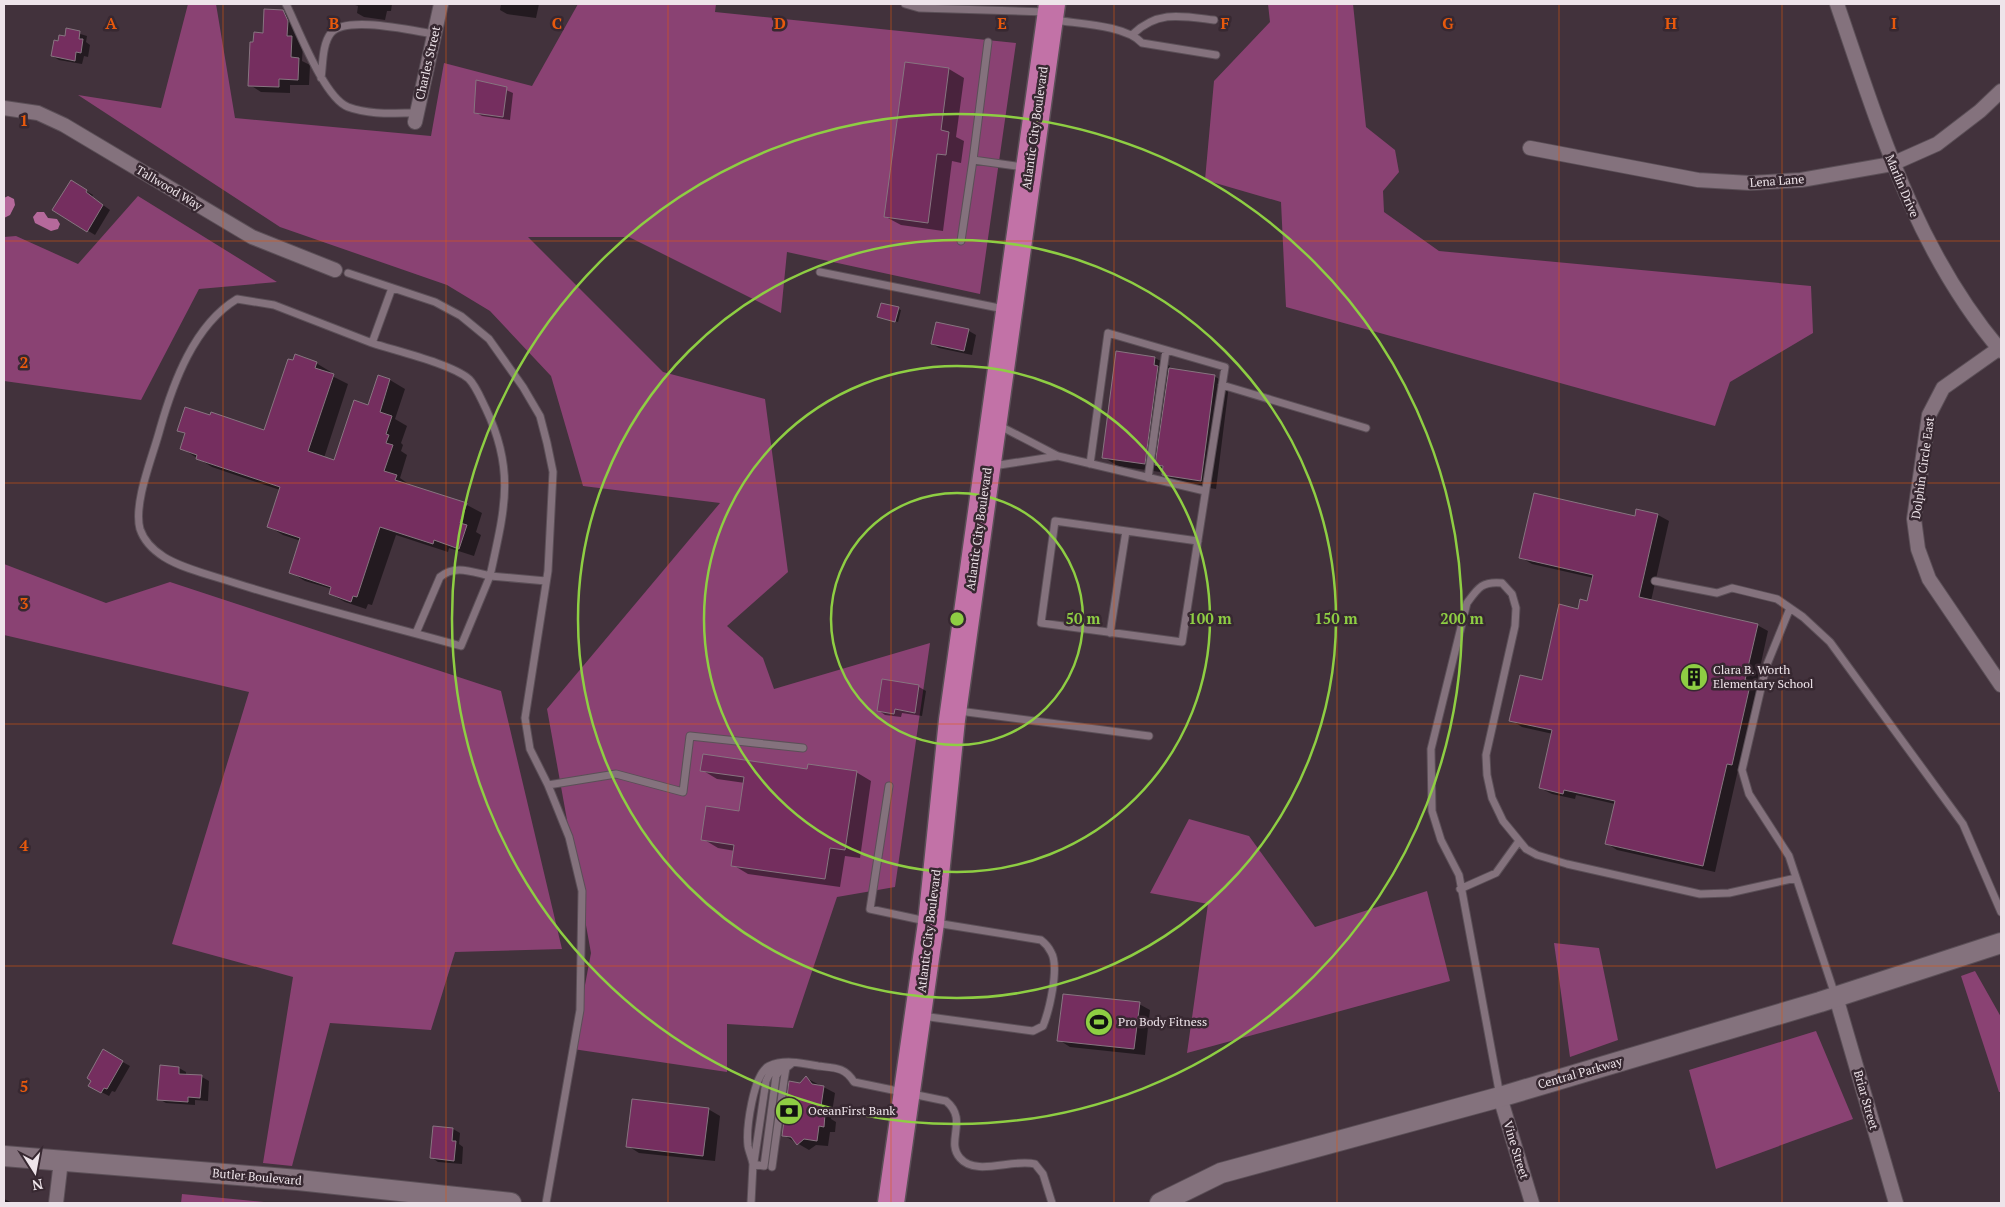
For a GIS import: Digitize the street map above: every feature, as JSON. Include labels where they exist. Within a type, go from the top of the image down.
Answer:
[{"type":"highway","name":"Atlantic City Boulevard","points":[[891,1203],[931,923],[953,710],[1051,12]]},
{"type":"main road","name":"Central Parkway","points":[[1160,1203],[1221,1173],[1500,1096],[1836,997],[2001,943]]},
{"type":"main road","name":"Butler Boulevard","points":[[4,1156],[298,1180],[510,1203]]},
{"type":"street","name":"Charles Street","points":[[416,117],[441,4]]},
{"type":"street","name":"Marlin Drive","points":[[1836,4],[1892,164],[1918,223],[1955,290],[2001,349]]},
{"type":"street","name":"Lena Lane","points":[[1530,148],[1698,180],[1750,183],[1800,180],[1892,164],[1937,144],[1980,111],[2001,91]]},
{"type":"street","name":"Tallwood Way","points":[[4,108],[38,113],[64,125],[252,237],[342,272]]},
{"type":"street","name":"Dolphin Circle East","points":[[2001,349],[1943,388],[1929,415],[1914,520],[1918,549],[1929,579],[2001,685]]},
{"type":"street","name":"Briar Street","points":[[1836,997],[1896,1203]]},
{"type":"street","name":"Vine Street","points":[[1500,1096],[1532,1203]]},
{"type":"street","points":[[56,1203],[61,1161]]},
{"type":"lane","points":[[286,4],[321,79],[331,95],[346,106],[370,113],[416,117]]},
{"type":"lane","points":[[905,4],[919,8],[1051,12],[1133,34],[1142,42],[1216,55]]},
{"type":"lane","points":[[1133,34],[1144,24],[1163,16],[1184,16],[1214,20]]},
{"type":"lane","points":[[321,79],[326,43],[331,32],[340,26],[362,24],[434,34]]},
{"type":"lane","points":[[961,241],[988,42]]},
{"type":"lane","points":[[973,160],[1029,168]]},
{"type":"lane","points":[[342,272],[435,302],[460,316],[489,339],[523,387],[540,416],[553,472],[546,581],[525,718],[530,749],[548,785],[569,837],[582,891],[580,1010],[546,1203]]},
{"type":"lane","points":[[820,272],[1010,310]]},
{"type":"lane","points":[[372,344],[392,288]]},
{"type":"lane","points":[[237,299],[274,305],[372,344],[456,370],[470,379],[497,433],[504,460],[505,509],[490,576],[462,646],[269,594],[165,558],[147,544],[140,528],[138,506],[163,418],[181,370],[204,330],[221,308],[237,299]]},
{"type":"lane","points":[[1090,464],[1108,333],[1225,367],[1206,490],[1198,541],[1182,642],[1041,624],[1055,521],[1198,541]]},
{"type":"lane","points":[[1148,478],[1166,350]]},
{"type":"lane","points":[[1222,385],[1366,428]]},
{"type":"lane","points":[[994,423],[1058,456],[1206,490]]},
{"type":"lane","points":[[987,467],[1058,456]]},
{"type":"lane","points":[[1110,633],[1126,531]]},
{"type":"lane","points":[[416,634],[440,576],[444,573],[458,569],[490,576],[546,581]]},
{"type":"lane","points":[[1655,581],[1717,593],[1732,588],[1777,599],[1804,617],[1830,642],[1963,824],[2001,912]]},
{"type":"lane","points":[[1500,1096],[1460,889],[1459,875],[1441,840],[1432,811],[1431,749],[1467,603],[1477,590],[1488,582],[1502,583],[1512,594],[1516,608],[1512,650],[1486,755],[1486,775],[1492,798],[1503,822],[1518,841],[1537,856],[1700,894],[1729,893],[1796,878]]},
{"type":"lane","points":[[1790,608],[1766,668],[1749,733],[1742,770],[1748,794],[1789,856],[1836,997]]},
{"type":"lane","points":[[953,710],[1149,736]]},
{"type":"lane","points":[[548,785],[616,774],[683,792],[690,736],[803,748]]},
{"type":"lane","points":[[889,786],[870,909],[931,923],[1041,940],[1052,953],[1055,963],[1049,1011],[1042,1026],[1033,1031],[918,1016]]},
{"type":"lane","points":[[1460,889],[1496,873],[1518,841]]},
{"type":"lane","points":[[753,1164],[748,1145],[754,1087],[759,1075],[766,1067],[778,1062],[793,1062],[836,1068],[848,1073],[854,1082],[946,1101],[954,1107],[958,1117],[955,1146],[958,1157],[966,1164],[976,1168],[1025,1161],[1035,1164],[1043,1174],[1052,1203]]},
{"type":"lane","points":[[751,1203],[753,1164],[766,1081],[770,1073],[780,1065],[793,1062]]},
{"type":"lane","points":[[753,1164],[764,1166],[776,1076],[782,1067],[793,1062]]},
{"type":"lane","points":[[772,1167],[786,1068],[793,1062]]},
{"type":"shaded area","points":[[188,4],[216,4],[235,118],[431,136],[444,63],[532,86],[578,4],[716,4],[715,12],[1016,43],[980,294],[787,252],[781,313],[629,237],[528,237],[663,372],[765,399],[788,572],[727,626],[763,658],[774,689],[930,643],[895,887],[837,897],[793,1028],[727,1024],[727,1072],[573,1049],[591,953],[547,709],[720,503],[583,486],[551,376],[490,311],[447,285],[280,227],[78,95],[161,108]]},
{"type":"shaded area","points":[[1268,4],[1353,4],[1366,127],[1395,150],[1399,172],[1383,191],[1384,212],[1439,251],[1811,286],[1813,333],[1730,382],[1715,426],[1286,307],[1281,202],[1205,180],[1214,81],[1270,22]]},
{"type":"shaded area","points":[[8,196],[14,199],[15,205],[10,215],[4,218],[4,198]]},
{"type":"shaded area","points":[[138,196],[277,282],[199,289],[141,400],[4,381],[4,237],[16,236],[78,264]]},
{"type":"shaded area","points":[[37,212],[44,212],[48,218],[57,219],[60,224],[58,229],[51,231],[35,223],[33,217]]},
{"type":"shaded area","points":[[4,564],[106,603],[170,582],[501,691],[562,949],[455,952],[431,1030],[330,1023],[292,1166],[263,1163],[293,977],[172,944],[249,692],[4,635]]},
{"type":"shaded area","points":[[1189,819],[1249,836],[1315,927],[1427,891],[1450,981],[1187,1053],[1208,904],[1150,893]]},
{"type":"shaded area","points":[[1554,943],[1599,948],[1618,1040],[1570,1057]]},
{"type":"shaded area","points":[[1975,971],[2001,1017],[2001,1092],[1999,1092],[1961,976]]},
{"type":"shaded area","points":[[1816,1031],[1853,1119],[1716,1169],[1689,1070]]},
{"type":"shaded area","points":[[182,1194],[274,1203],[181,1203]]},
{"type":"building","points":[[264,9],[283,10],[288,21],[287,36],[292,36],[291,57],[299,58],[298,80],[279,79],[279,87],[248,86],[250,42],[253,42],[254,32],[263,33]]},
{"type":"building","points":[[66,28],[80,31],[79,39],[83,39],[81,53],[76,52],[75,61],[51,56],[54,40],[58,41],[59,35],[65,36]]},
{"type":"building","points":[[905,62],[949,68],[941,130],[949,132],[946,155],[937,154],[928,223],[884,217]]},
{"type":"building","points":[[476,80],[507,87],[503,117],[474,113]]},
{"type":"building","points":[[71,180],[87,190],[86,192],[103,205],[87,232],[52,210]]},
{"type":"building","points":[[881,303],[899,307],[895,322],[877,317]]},
{"type":"building","points":[[936,322],[969,329],[964,351],[931,344]]},
{"type":"building","points":[[1116,351],[1155,357],[1154,365],[1158,366],[1145,464],[1102,458]]},
{"type":"building","points":[[295,354],[317,362],[315,368],[334,374],[308,451],[334,460],[354,400],[368,405],[378,375],[390,379],[380,412],[392,416],[386,434],[389,435],[386,443],[393,445],[384,471],[397,475],[395,480],[467,503],[460,523],[467,525],[459,549],[434,540],[433,544],[380,527],[357,597],[353,596],[351,602],[329,594],[331,587],[289,573],[300,538],[267,527],[280,487],[196,459],[197,455],[180,449],[185,433],[177,431],[185,407],[210,415],[211,412],[264,430],[288,359],[293,360]]},
{"type":"building","points":[[1169,368],[1215,375],[1201,481],[1162,475],[1163,466],[1155,465]]},
{"type":"building","name":"Clara B. Worth Elementary School","points":[[1534,493],[1635,516],[1636,509],[1658,514],[1639,597],[1758,624],[1745,680],[1751,681],[1732,765],[1727,764],[1703,866],[1605,844],[1615,801],[1564,790],[1563,794],[1539,788],[1552,730],[1509,721],[1520,675],[1542,680],[1559,604],[1578,609],[1580,599],[1587,601],[1593,575],[1519,558]]},
{"type":"building","points":[[882,679],[919,685],[915,713],[895,709],[894,714],[877,711]]},
{"type":"building","points":[[703,754],[807,769],[808,764],[857,771],[845,850],[830,848],[825,879],[731,866],[734,845],[701,840],[706,806],[739,811],[744,777],[700,771]]},
{"type":"building","name":"Pro Body Fitness","points":[[1063,994],[1140,1002],[1134,1049],[1057,1041]]},
{"type":"building","points":[[103,1049],[123,1061],[107,1089],[104,1088],[101,1093],[88,1086],[91,1081],[87,1078]]},
{"type":"building","points":[[160,1065],[179,1067],[179,1074],[202,1075],[200,1098],[188,1097],[188,1102],[157,1100]]},
{"type":"building","name":"OceanFirst Bank","points":[[806,1076],[812,1084],[824,1086],[820,1113],[825,1114],[824,1127],[819,1126],[817,1141],[804,1139],[797,1145],[791,1137],[782,1136],[789,1081],[800,1083]]},
{"type":"building","points":[[632,1099],[709,1108],[703,1156],[626,1147]]},
{"type":"building","points":[[433,1126],[453,1128],[452,1141],[456,1141],[454,1161],[430,1158]]},
{"type":"place","name":"Clara B. Worth Elementary School","points":[[1694,677]]},
{"type":"place","name":"Pro Body Fitness","points":[[1099,1022]]},
{"type":"place","name":"OceanFirst Bank","points":[[789,1111]]}]
